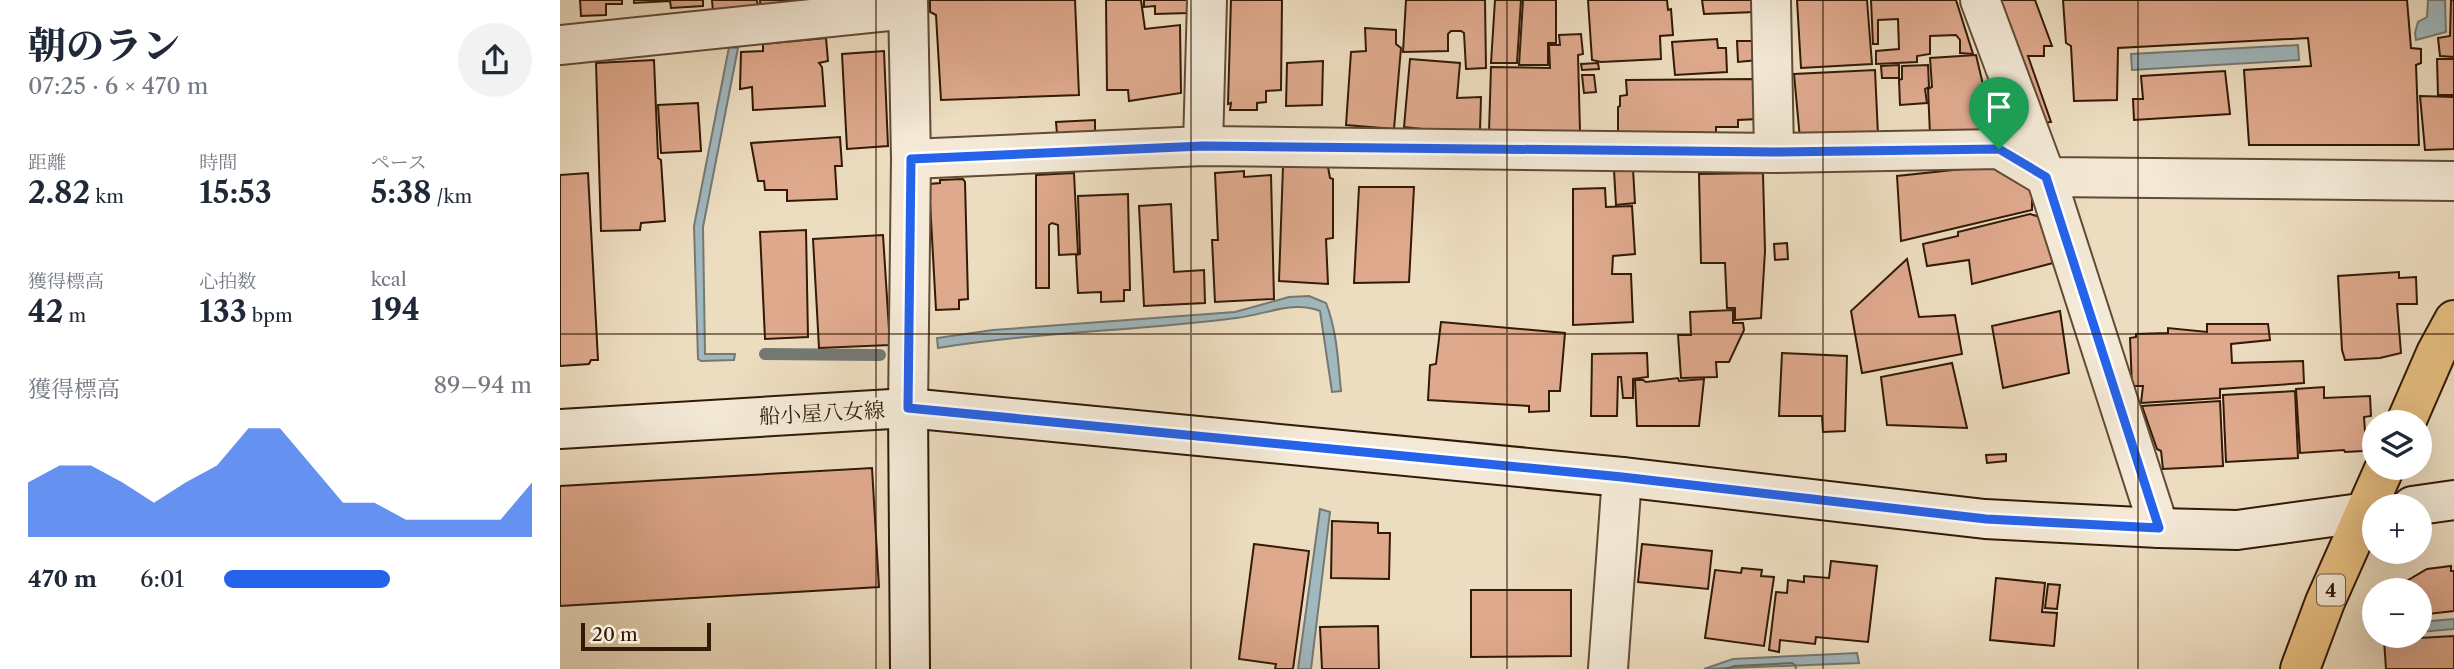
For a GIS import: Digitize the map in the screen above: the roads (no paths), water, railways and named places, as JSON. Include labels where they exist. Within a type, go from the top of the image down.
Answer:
[{"type":"main road","points":[[2411,410],[2454,320]]},
{"type":"main road","name":"4","points":[[2300,669],[2325,602],[2362,527]]},
{"type":"street","points":[[1203,146],[1207,0]]},
{"type":"street","points":[[1771,0],[1774,152]]},
{"type":"street","points":[[1980,0],[2046,177],[2159,528]]},
{"type":"street","points":[[560,45],[908,4],[911,159],[908,408],[1622,477],[1986,519],[2237,530],[2362,512]]},
{"type":"street","points":[[911,159],[1203,146],[1774,152],[1999,149],[2046,177],[2454,181]]},
{"type":"street","name":"船小屋八女線","points":[[560,429],[908,408],[910,669]]},
{"type":"street","points":[[1608,669],[1622,477]]},
{"type":"street","points":[[2432,503],[2454,500]]},
{"type":"water","points":[[2428,0],[2445,0],[2446,32],[2416,40],[2418,22],[2427,17]]},
{"type":"water","points":[[2298,45],[2299,60],[2132,70],[2131,54]]},
{"type":"water","points":[[729,47],[738,48],[703,227],[705,354],[735,354],[734,360],[701,361],[698,359],[694,226]]},
{"type":"water","points":[[1309,296],[1326,303],[1330,314],[1341,391],[1332,392],[1320,311],[1310,308],[1289,308],[1199,322],[1012,338],[938,348],[937,338],[993,330],[1235,312],[1289,297]]},
{"type":"water","points":[[1320,509],[1330,512],[1311,669],[1298,669]]},
{"type":"water","points":[[2454,619],[2454,629],[2432,631],[2432,621]]},
{"type":"water","points":[[1857,653],[1859,663],[1704,669],[1733,659]]},
{"type":"waterway","points":[[765,354],[880,355]]}]
